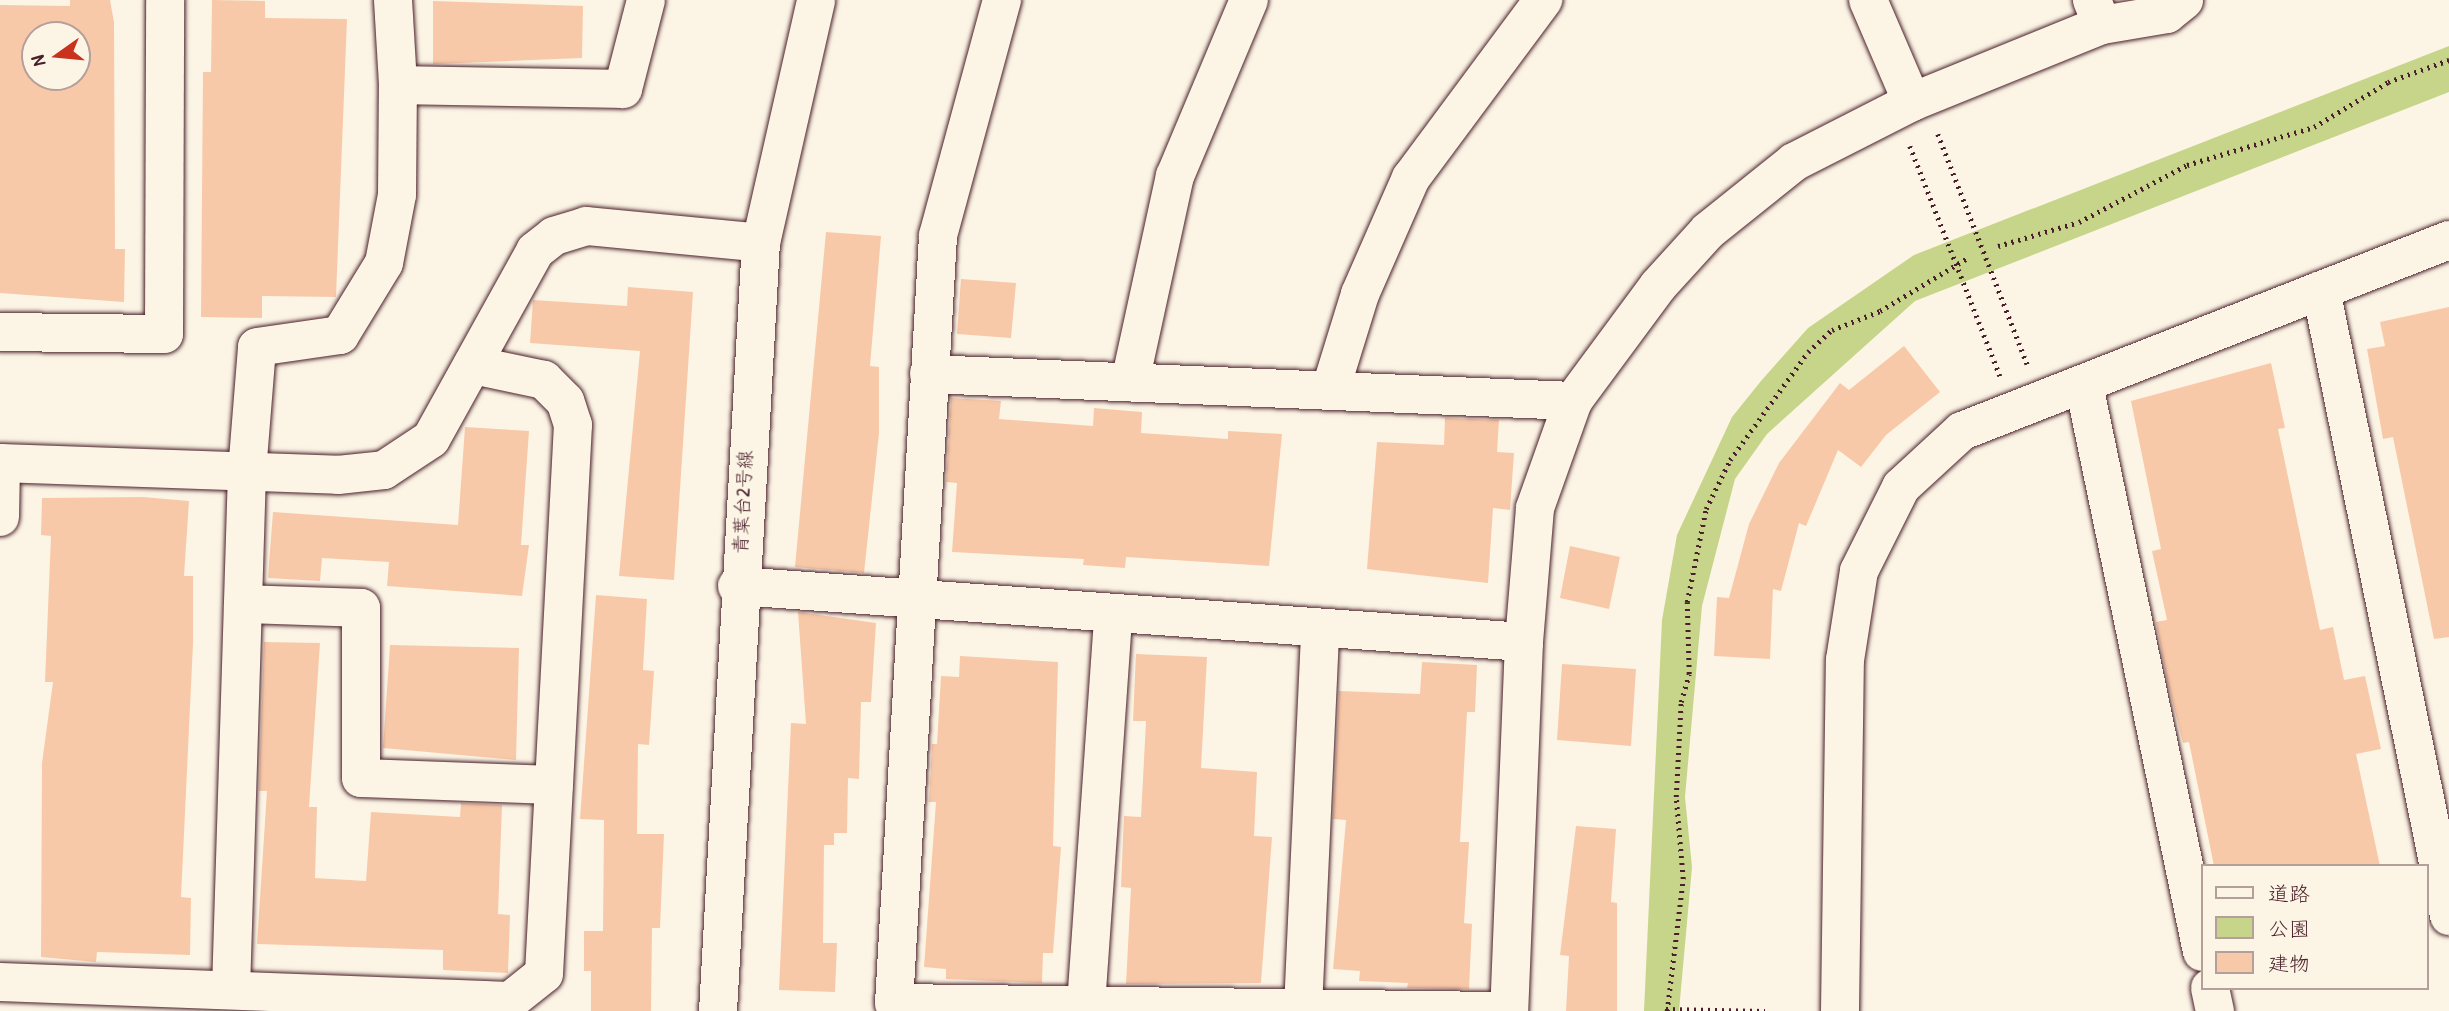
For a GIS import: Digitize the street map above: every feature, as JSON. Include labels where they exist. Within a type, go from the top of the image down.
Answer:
[{"type":"street","points":[[0,332],[164,334],[165,0]]},
{"type":"street","points":[[231,990],[247,472],[257,347],[340,335],[384,263],[397,195],[398,85],[393,0]]},
{"type":"street","points":[[398,85],[624,89],[646,0]]},
{"type":"street","name":"青葉台2号線","points":[[718,1011],[737,586],[761,243],[817,0]]},
{"type":"street","points":[[1002,0],[939,236],[915,596],[894,1003],[1499,1011]]},
{"type":"street","points":[[1130,382],[1175,176],[1249,0]]},
{"type":"street","points":[[1329,391],[1360,295],[1411,178],[1543,0]]},
{"type":"street","points":[[1868,0],[1909,120]]},
{"type":"street","points":[[1508,1011],[1524,642],[1535,508],[1573,401],[1658,286],[1708,231],[1794,162],[1909,120],[2097,13],[2166,14],[2184,0]]},
{"type":"street","points":[[0,517],[1,463],[338,475],[405,461],[431,439],[535,251],[554,236],[586,226],[761,243]]},
{"type":"street","points":[[1840,1011],[1845,660],[1858,571],[1901,487],[1962,431],[2449,240]]},
{"type":"street","points":[[2321,290],[2449,916]]},
{"type":"street","points":[[0,982],[510,1002],[544,974],[573,425],[565,401],[544,380],[473,365]]},
{"type":"street","points":[[929,374],[1573,401]]},
{"type":"street","points":[[2084,385],[2200,942]]},
{"type":"street","points":[[737,586],[915,596],[1113,616],[1524,642]]},
{"type":"street","points":[[243,604],[361,608],[361,778],[554,785]]},
{"type":"street","points":[[1086,1005],[1113,616]]},
{"type":"street","points":[[1303,1009],[1320,629]]},
{"type":"street","points":[[2210,990],[2215,1011]]},
{"type":"path","points":[[1998,246],[2078,222],[2187,165],[2314,127],[2388,82],[2449,60]]},
{"type":"path","points":[[1909,120],[1956,262],[2000,377]]},
{"type":"path","points":[[1909,120],[1923,130],[1934,125],[2028,366],[2016,370],[2029,404]]},
{"type":"path","points":[[1765,1011],[1666,1010],[1683,879],[1676,797],[1681,702],[1689,674],[1688,602],[1706,509],[1730,460],[1808,352],[1832,330],[1880,311],[1956,262],[1969,257]]},
{"type":"green space","points":[[2449,46],[2449,92],[1915,301],[1767,434],[1735,479],[1702,606],[1685,797],[1692,867],[1679,1011],[1644,1011],[1662,620],[1677,535],[1732,417],[1761,381],[1808,328],[1914,255]]},
{"type":"building","points":[[70,0],[110,0],[114,22],[115,249],[125,249],[124,302],[0,293],[0,5],[70,6]]},
{"type":"building","points":[[212,0],[265,1],[265,18],[347,19],[336,297],[262,296],[262,318],[201,317],[203,72],[211,72]]},
{"type":"building","points":[[433,1],[583,6],[582,58],[433,64]]},
{"type":"building","points":[[826,232],[881,236],[870,366],[879,367],[879,433],[864,573],[795,567]]},
{"type":"building","points":[[961,279],[1016,283],[1011,338],[957,334]]},
{"type":"building","points":[[628,287],[693,292],[674,580],[619,576],[640,351],[530,343],[533,300],[627,306]]},
{"type":"building","points":[[2449,307],[2449,637],[2434,639],[2393,437],[2383,439],[2367,349],[2385,346],[2380,322]]},
{"type":"building","points":[[1904,346],[1940,392],[1886,435],[1861,467],[1838,450],[1806,526],[1799,523],[1781,591],[1773,589],[1770,659],[1714,656],[1717,597],[1729,598],[1749,524],[1779,463],[1840,383],[1849,390]]},
{"type":"building","points":[[2271,363],[2285,428],[2278,429],[2320,630],[2333,627],[2344,680],[2365,676],[2381,749],[2356,754],[2380,864],[2214,864],[2189,742],[2183,743],[2156,622],[2167,620],[2152,551],[2161,549],[2131,401]]},
{"type":"building","points":[[951,398],[1001,401],[999,419],[1093,426],[1094,408],[1142,412],[1141,433],[1228,439],[1228,431],[1282,434],[1269,566],[1126,557],[1125,568],[1083,565],[1084,559],[952,552],[957,483],[946,482]]},
{"type":"building","points":[[1445,418],[1499,420],[1497,452],[1514,453],[1510,510],[1493,508],[1488,583],[1367,569],[1377,442],[1444,445]]},
{"type":"building","points":[[465,427],[529,431],[521,545],[529,545],[522,596],[387,586],[389,562],[322,558],[320,581],[268,578],[273,512],[458,525]]},
{"type":"building","points":[[143,497],[189,501],[184,576],[193,576],[193,644],[181,897],[191,898],[190,955],[97,952],[96,962],[41,957],[42,763],[53,682],[45,682],[51,536],[41,535],[42,498]]},
{"type":"building","points":[[1570,546],[1620,557],[1609,609],[1560,598]]},
{"type":"building","points":[[596,595],[647,599],[643,670],[654,671],[649,745],[638,744],[637,834],[664,834],[660,928],[652,928],[651,1011],[591,1011],[591,971],[584,971],[584,931],[603,931],[604,820],[580,819]]},
{"type":"building","points":[[798,612],[876,623],[871,702],[861,702],[859,779],[848,778],[847,833],[834,833],[834,845],[824,845],[823,943],[837,943],[835,992],[779,990],[791,723],[806,724]]},
{"type":"building","points":[[264,642],[320,643],[309,807],[317,807],[315,878],[366,881],[371,812],[460,817],[461,803],[502,805],[498,914],[510,915],[508,973],[443,970],[443,950],[257,944],[267,791],[259,791]]},
{"type":"building","points":[[390,645],[519,648],[516,760],[383,748]]},
{"type":"building","points":[[1136,654],[1207,657],[1201,768],[1257,772],[1254,836],[1272,837],[1261,983],[1126,984],[1131,888],[1121,887],[1124,816],[1141,817],[1146,721],[1133,721]]},
{"type":"building","points":[[960,656],[1058,662],[1053,846],[1061,847],[1053,953],[1043,953],[1042,983],[946,979],[946,969],[924,967],[936,802],[929,802],[932,744],[937,744],[941,676],[959,677]]},
{"type":"building","points":[[1422,662],[1477,665],[1475,712],[1467,712],[1460,842],[1469,842],[1464,923],[1472,924],[1469,989],[1407,988],[1408,983],[1359,981],[1360,971],[1333,969],[1346,820],[1333,819],[1339,691],[1420,694]]},
{"type":"building","points":[[1562,664],[1636,669],[1631,746],[1557,740]]},
{"type":"building","points":[[1576,826],[1616,829],[1611,902],[1617,903],[1617,1011],[1566,1011],[1569,956],[1560,955]]}]
